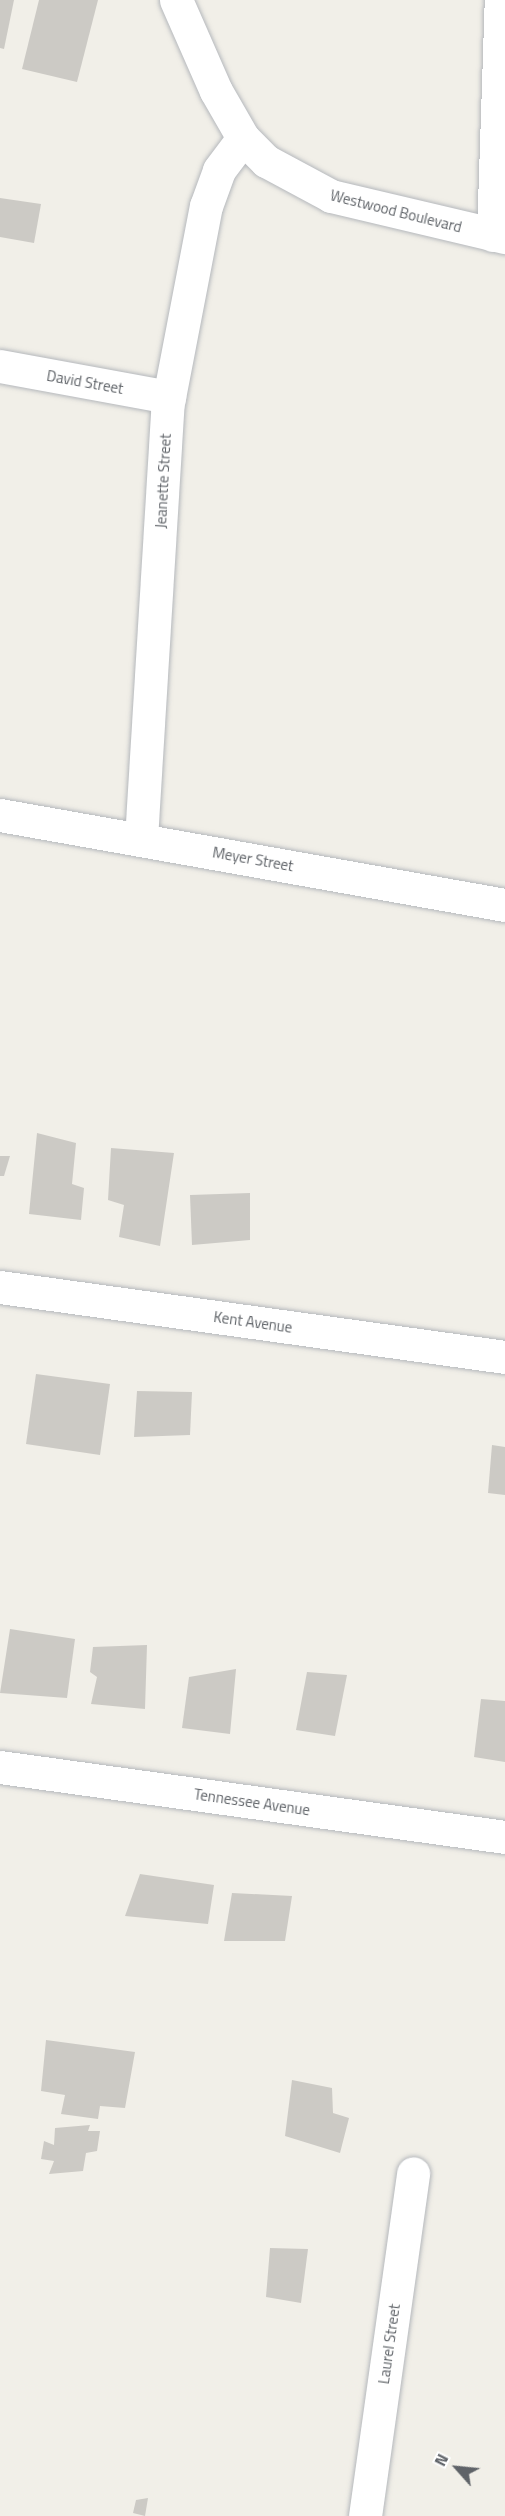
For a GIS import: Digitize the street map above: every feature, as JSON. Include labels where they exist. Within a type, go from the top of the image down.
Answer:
[{"type":"street","name":"Westwood Boulevard","points":[[176,0],[243,138],[294,181],[330,196],[499,236]]},
{"type":"street","points":[[499,236],[501,0]]},
{"type":"street","name":"Jeanette Street","points":[[141,839],[169,397],[206,206],[219,170],[243,138]]},
{"type":"street","name":"David Street","points":[[0,366],[169,397]]},
{"type":"street","name":"Meyer Street","points":[[0,815],[505,904]]},
{"type":"street","name":"Kent Avenue","points":[[0,1287],[505,1357]]},
{"type":"street","name":"Tennessee Avenue","points":[[0,1767],[505,1837]]},
{"type":"street","name":"Laurel Street","points":[[365,2516],[413,2173]]},
{"type":"building","points":[[0,0],[14,0],[4,49],[0,48]]},
{"type":"building","points":[[39,0],[98,0],[77,82],[22,69]]},
{"type":"building","points":[[0,198],[41,204],[34,243],[0,237]]},
{"type":"building","points":[[37,1133],[76,1143],[72,1184],[84,1188],[81,1220],[29,1214]]},
{"type":"building","points":[[111,1148],[174,1153],[160,1246],[119,1237],[124,1205],[108,1200]]},
{"type":"building","points":[[0,1156],[10,1156],[4,1176],[0,1176]]},
{"type":"building","points":[[250,1193],[250,1240],[192,1245],[190,1195]]},
{"type":"building","points":[[36,1374],[110,1384],[100,1455],[26,1444]]},
{"type":"building","points":[[137,1391],[192,1392],[190,1435],[134,1437]]},
{"type":"building","points":[[492,1445],[505,1447],[505,1495],[488,1493]]},
{"type":"building","points":[[10,1629],[75,1639],[67,1698],[0,1693]]},
{"type":"building","points":[[147,1645],[145,1709],[91,1704],[97,1677],[90,1672],[93,1647]]},
{"type":"building","points":[[236,1669],[230,1734],[182,1728],[189,1677]]},
{"type":"building","points":[[307,1672],[347,1675],[335,1736],[296,1730]]},
{"type":"building","points":[[481,1699],[505,1701],[505,1762],[474,1757]]},
{"type":"building","points":[[140,1874],[214,1885],[208,1924],[125,1916]]},
{"type":"building","points":[[232,1893],[292,1896],[285,1941],[224,1941]]},
{"type":"building","points":[[46,2040],[135,2052],[125,2108],[100,2106],[98,2119],[61,2114],[65,2095],[41,2091]]},
{"type":"building","points":[[292,2080],[332,2088],[333,2113],[349,2118],[340,2153],[285,2136]]},
{"type":"building","points":[[90,2125],[88,2131],[100,2131],[97,2151],[86,2153],[83,2171],[49,2174],[54,2161],[41,2159],[44,2141],[54,2145],[55,2128]]},
{"type":"building","points":[[270,2248],[308,2249],[301,2303],[266,2297]]},
{"type":"building","points":[[148,2498],[145,2516],[133,2513],[136,2500]]}]
